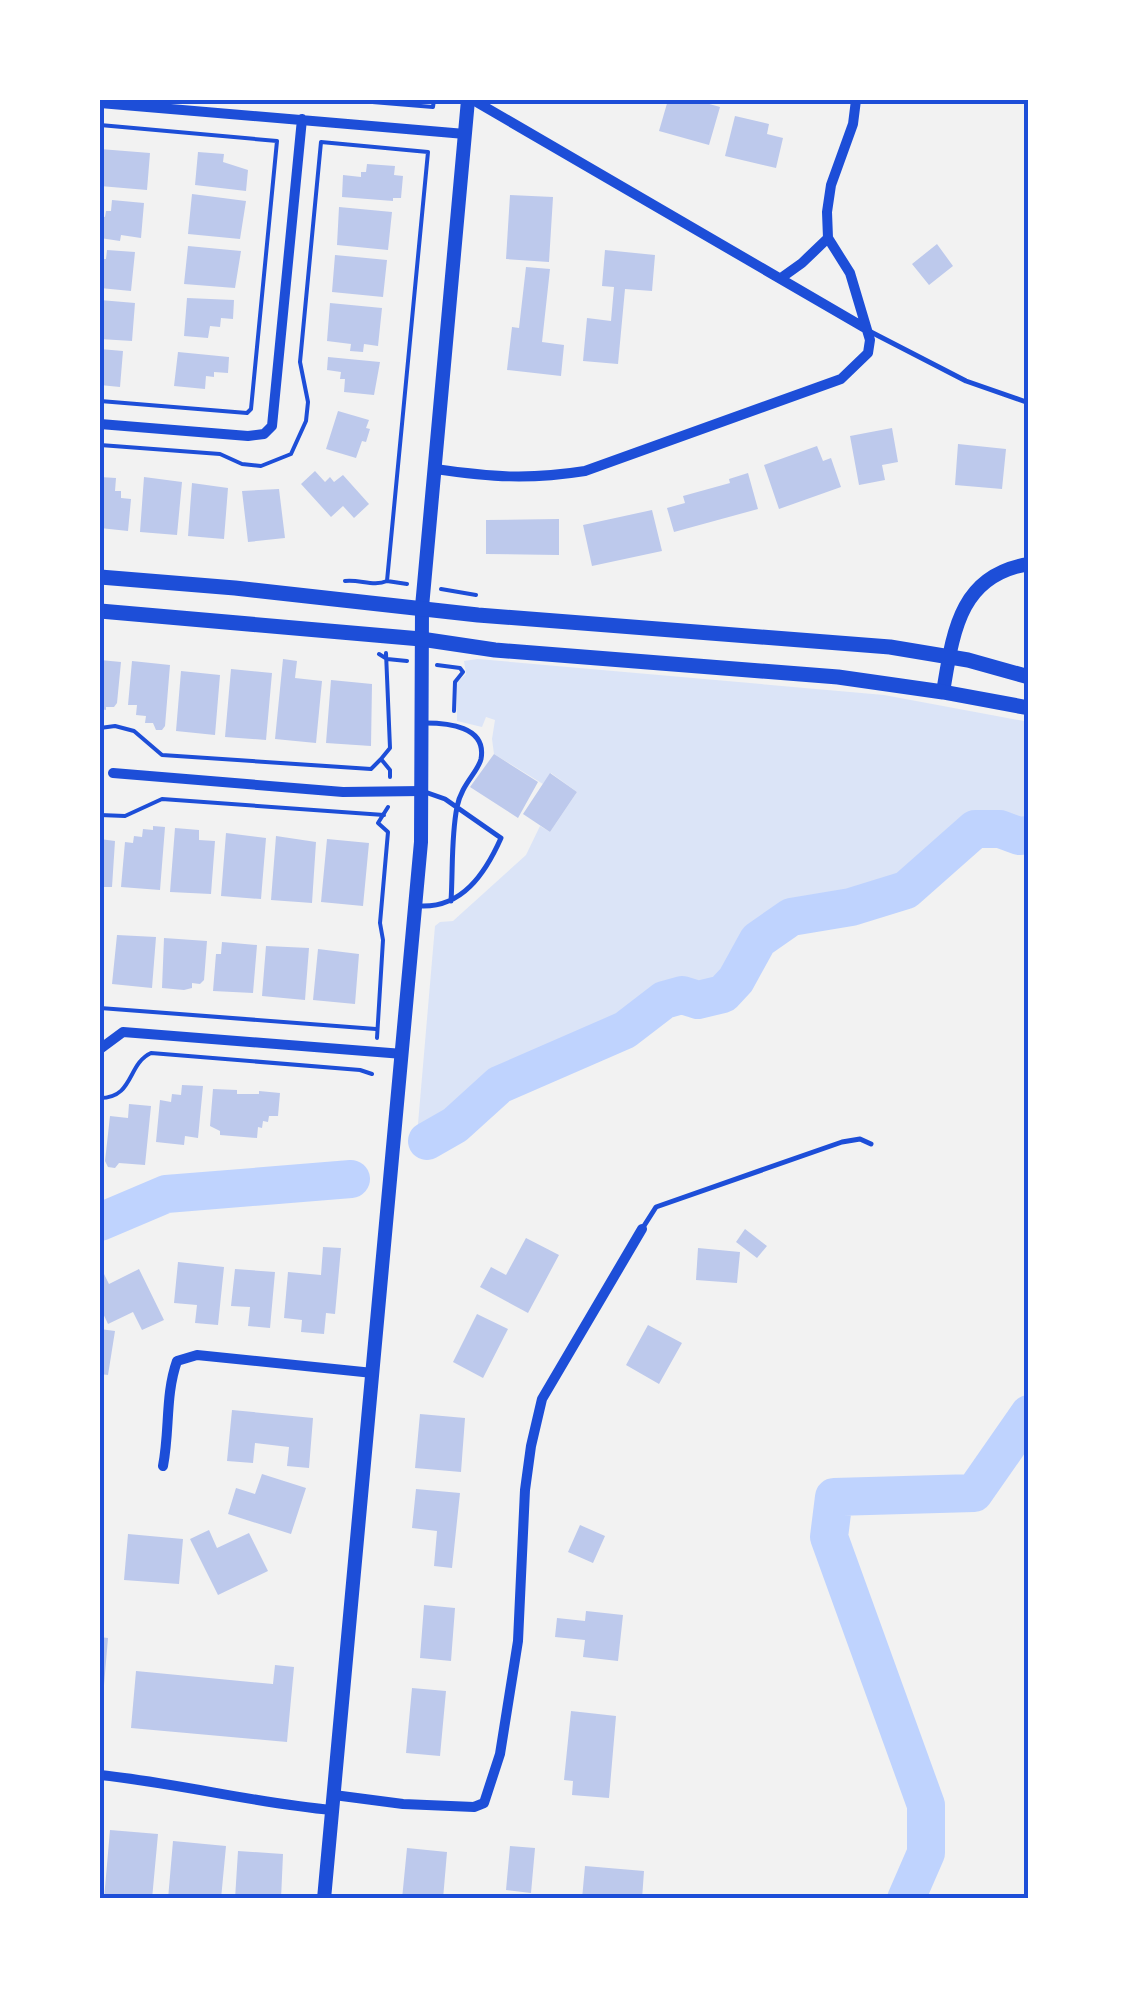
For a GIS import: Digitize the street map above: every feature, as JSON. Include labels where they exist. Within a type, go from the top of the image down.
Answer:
[{"type":"main road","points":[[100,577],[582,624],[832,641],[950,656],[1029,677]]},
{"type":"main road","points":[[100,611],[421,639],[495,650],[806,674],[1029,708]]},
{"type":"street","points":[[324,1899],[416,906],[422,791],[422,607],[470,100],[867,329]]},
{"type":"street","points":[[435,469],[503,479],[585,471],[841,379],[868,353],[867,329],[850,272],[828,238],[832,185],[853,124],[856,100]]},
{"type":"street","points":[[100,103],[466,134]]},
{"type":"street","points":[[100,424],[248,436],[264,434],[272,426],[302,118]]},
{"type":"street","points":[[781,278],[828,238]]},
{"type":"street","points":[[943,692],[952,638],[970,598],[997,572],[1029,564]]},
{"type":"street","points":[[113,773],[343,792],[422,791]]},
{"type":"street","points":[[100,1049],[123,1032],[403,1054]]},
{"type":"street","points":[[100,1776],[148,1780],[269,1804],[484,1803],[500,1754],[518,1642],[530,1446],[542,1399],[642,1229]]},
{"type":"street","points":[[164,1466],[168,1386],[178,1361],[197,1356],[373,1373]]},
{"type":"lane","points":[[867,329],[966,382],[1029,403]]},
{"type":"lane","points":[[422,723],[454,724],[469,731],[480,744],[481,762],[464,784],[457,807],[450,901]]},
{"type":"lane","points":[[416,906],[439,907],[472,886],[501,838],[457,807],[422,791]]},
{"type":"lane","points":[[642,1229],[656,1207],[690,1192],[842,1142],[860,1139],[871,1144]]},
{"type":"path","points":[[348,100],[433,107],[434,100]]},
{"type":"path","points":[[100,125],[277,141],[251,409],[247,413],[100,401]]},
{"type":"path","points":[[344,581],[387,581],[428,152]]},
{"type":"path","points":[[100,728],[116,726],[134,731],[162,755],[371,770],[390,748],[387,659],[382,636]]},
{"type":"path","points":[[376,1052],[383,940],[380,923],[388,832],[378,823],[388,810],[390,792],[390,770],[381,759]]},
{"type":"path","points":[[100,814],[124,816],[162,799],[384,815]]},
{"type":"path","points":[[100,1008],[376,1029]]},
{"type":"path","points":[[100,1098],[119,1095],[142,1057],[151,1053],[372,1074]]},
{"type":"shaded area","points":[[478,659],[884,695],[1029,722],[1029,835],[975,829],[906,890],[851,907],[791,917],[758,940],[736,980],[723,994],[698,1000],[682,995],[664,1000],[625,1030],[499,1085],[455,1125],[416,1147],[435,926],[453,921],[526,855],[540,826],[550,832],[577,792],[551,773],[543,784],[494,754],[495,720],[486,717],[482,727],[457,721],[457,682],[466,674],[464,661]]},
{"type":"building","points":[[668,100],[695,100],[720,107],[709,145],[659,131]]},
{"type":"building","points":[[735,116],[769,124],[767,134],[783,138],[776,168],[725,156]]},
{"type":"building","points":[[100,149],[150,153],[147,190],[100,186]]},
{"type":"building","points":[[198,152],[224,154],[223,162],[248,170],[246,191],[195,185]]},
{"type":"building","points":[[367,164],[395,166],[394,175],[403,176],[401,198],[393,201],[342,197],[343,175],[361,177]]},
{"type":"building","points":[[192,194],[246,201],[240,239],[188,234]]},
{"type":"building","points":[[510,195],[553,197],[549,262],[506,259]]},
{"type":"building","points":[[112,200],[144,203],[141,238],[100,238],[100,216],[111,211]]},
{"type":"building","points":[[339,207],[392,212],[388,250],[337,245]]},
{"type":"building","points":[[937,244],[953,266],[929,285],[912,264]]},
{"type":"building","points":[[188,246],[241,251],[235,288],[184,284]]},
{"type":"building","points":[[107,250],[135,252],[131,291],[100,288],[100,259],[106,259]]},
{"type":"building","points":[[605,250],[655,255],[652,291],[625,289],[618,364],[583,361],[587,318],[611,321],[614,287],[602,286]]},
{"type":"building","points":[[335,255],[387,260],[383,297],[332,292]]},
{"type":"building","points":[[526,267],[550,269],[542,342],[564,345],[561,376],[507,370],[512,327],[519,328]]},
{"type":"building","points":[[187,298],[234,300],[233,319],[221,318],[220,327],[210,326],[208,338],[184,336]]},
{"type":"building","points":[[100,300],[135,303],[132,341],[100,339]]},
{"type":"building","points":[[330,303],[382,308],[378,346],[364,344],[363,352],[350,351],[351,344],[327,341]]},
{"type":"building","points":[[100,349],[123,351],[120,387],[100,385]]},
{"type":"building","points":[[178,352],[229,357],[228,373],[206,376],[205,389],[174,386]]},
{"type":"building","points":[[328,357],[380,362],[374,395],[344,392],[341,372],[327,370]]},
{"type":"building","points":[[338,411],[369,420],[366,442],[362,441],[356,458],[326,449]]},
{"type":"building","points":[[892,428],[898,462],[882,465],[885,480],[859,485],[850,436]]},
{"type":"building","points":[[958,444],[1006,449],[1002,489],[955,485]]},
{"type":"building","points":[[817,446],[823,461],[831,458],[841,487],[779,509],[764,465]]},
{"type":"building","points":[[315,471],[325,482],[330,477],[334,482],[343,475],[369,504],[354,518],[343,506],[331,517],[301,484]]},
{"type":"building","points":[[748,473],[758,509],[674,532],[667,508],[685,503],[683,496],[730,483],[729,479]]},
{"type":"building","points":[[100,477],[116,478],[115,491],[121,491],[121,498],[131,499],[128,531],[100,528]]},
{"type":"building","points":[[144,477],[182,482],[177,535],[140,532]]},
{"type":"building","points":[[192,483],[228,488],[224,539],[188,536]]},
{"type":"building","points":[[279,489],[285,538],[248,542],[242,491]]},
{"type":"building","points":[[652,510],[662,551],[592,566],[583,525]]},
{"type":"building","points":[[559,519],[559,555],[486,554],[486,520]]},
{"type":"building","points":[[283,659],[297,661],[295,678],[322,681],[316,743],[275,739]]},
{"type":"building","points":[[100,660],[121,662],[117,703],[106,710],[100,709]]},
{"type":"building","points":[[132,661],[170,665],[162,730],[156,730],[153,723],[145,723],[146,716],[136,715],[137,705],[128,705]]},
{"type":"building","points":[[231,669],[272,673],[266,740],[225,737]]},
{"type":"building","points":[[181,671],[220,675],[215,735],[176,731]]},
{"type":"building","points":[[331,680],[372,684],[371,746],[326,743]]},
{"type":"building","points":[[494,754],[538,782],[518,818],[470,787]]},
{"type":"building","points":[[550,773],[577,792],[550,832],[523,814]]},
{"type":"building","points":[[153,826],[165,827],[160,890],[121,887],[125,842],[133,843],[134,836],[142,837],[143,829],[153,830]]},
{"type":"building","points":[[175,828],[199,830],[199,840],[215,841],[211,894],[170,892]]},
{"type":"building","points":[[226,833],[266,838],[261,899],[221,896]]},
{"type":"building","points":[[276,836],[316,842],[312,903],[271,900]]},
{"type":"building","points":[[100,839],[115,841],[112,887],[100,887]]},
{"type":"building","points":[[327,839],[369,843],[363,906],[321,902]]},
{"type":"building","points":[[117,935],[156,937],[152,988],[112,984]]},
{"type":"building","points":[[164,938],[207,941],[204,980],[200,984],[192,983],[192,988],[184,990],[162,988]]},
{"type":"building","points":[[222,942],[257,945],[253,993],[213,991],[216,954],[221,954]]},
{"type":"building","points":[[266,946],[309,948],[305,1000],[262,996]]},
{"type":"building","points":[[318,949],[359,954],[355,1004],[313,1000]]},
{"type":"building","points":[[182,1085],[203,1086],[198,1138],[185,1136],[184,1145],[156,1142],[160,1100],[171,1102],[172,1094],[181,1095]]},
{"type":"building","points":[[213,1089],[237,1090],[237,1094],[280,1093],[278,1116],[263,1121],[257,1138],[220,1135],[210,1126]]},
{"type":"building","points":[[129,1104],[151,1106],[145,1165],[119,1163],[115,1168],[108,1167],[105,1161],[110,1116],[128,1118]]},
{"type":"building","points":[[745,1229],[767,1246],[757,1258],[736,1242]]},
{"type":"building","points":[[526,1238],[559,1255],[528,1313],[480,1287],[491,1267],[506,1275]]},
{"type":"building","points":[[323,1247],[341,1248],[335,1314],[326,1313],[324,1334],[301,1332],[302,1320],[284,1318],[288,1272],[321,1275]]},
{"type":"building","points":[[698,1248],[740,1252],[737,1283],[696,1280]]},
{"type":"building","points":[[178,1262],[224,1267],[218,1325],[195,1323],[197,1305],[174,1303]]},
{"type":"building","points":[[139,1269],[164,1320],[142,1330],[133,1312],[108,1324],[100,1307],[100,1277],[104,1274],[109,1284]]},
{"type":"building","points":[[235,1269],[275,1272],[270,1328],[248,1326],[250,1307],[231,1306]]},
{"type":"building","points":[[477,1314],[508,1329],[483,1378],[453,1362]]},
{"type":"building","points":[[648,1325],[682,1343],[659,1384],[626,1365]]},
{"type":"building","points":[[100,1329],[115,1331],[108,1375],[100,1374]]},
{"type":"building","points":[[232,1410],[313,1418],[309,1468],[287,1466],[289,1447],[255,1443],[253,1463],[227,1461]]},
{"type":"building","points":[[420,1414],[465,1418],[461,1472],[415,1468]]},
{"type":"building","points":[[262,1474],[306,1488],[291,1534],[228,1514],[236,1488],[255,1494]]},
{"type":"building","points":[[416,1489],[460,1493],[452,1568],[434,1566],[437,1531],[412,1528]]},
{"type":"building","points":[[580,1525],[605,1536],[593,1563],[568,1552]]},
{"type":"building","points":[[209,1530],[217,1548],[249,1533],[268,1571],[218,1595],[190,1539]]},
{"type":"building","points":[[128,1534],[183,1539],[179,1584],[124,1580]]},
{"type":"building","points":[[424,1605],[455,1608],[451,1661],[420,1658]]},
{"type":"building","points":[[586,1611],[623,1615],[618,1661],[583,1657],[585,1640],[555,1637],[557,1618],[585,1621]]},
{"type":"building","points":[[100,1637],[108,1638],[103,1697],[100,1697]]},
{"type":"building","points":[[275,1665],[294,1667],[287,1742],[131,1728],[136,1671],[273,1684]]},
{"type":"building","points":[[412,1688],[446,1691],[440,1756],[406,1753]]},
{"type":"building","points":[[571,1711],[616,1716],[609,1798],[572,1795],[573,1781],[564,1780]]},
{"type":"building","points":[[110,1830],[158,1834],[152,1899],[104,1899]]},
{"type":"building","points":[[173,1841],[226,1846],[221,1899],[168,1899]]},
{"type":"building","points":[[510,1846],[535,1848],[531,1893],[506,1890]]},
{"type":"building","points":[[407,1848],[447,1852],[443,1899],[402,1899]]},
{"type":"building","points":[[238,1851],[283,1854],[281,1899],[235,1899]]},
{"type":"building","points":[[585,1866],[644,1871],[642,1899],[582,1899]]},
{"type":"waterway","points":[[427,1141],[455,1125],[499,1085],[625,1030],[664,1000],[682,995],[698,1000],[723,994],[736,980],[758,940],[791,917],[851,907],[906,890],[975,829],[1029,835]]},
{"type":"waterway","points":[[100,1222],[166,1194],[351,1179]]},
{"type":"waterway","points":[[906,1899],[926,1853],[926,1805],[829,1537],[834,1497],[974,1493],[1029,1414]]}]
